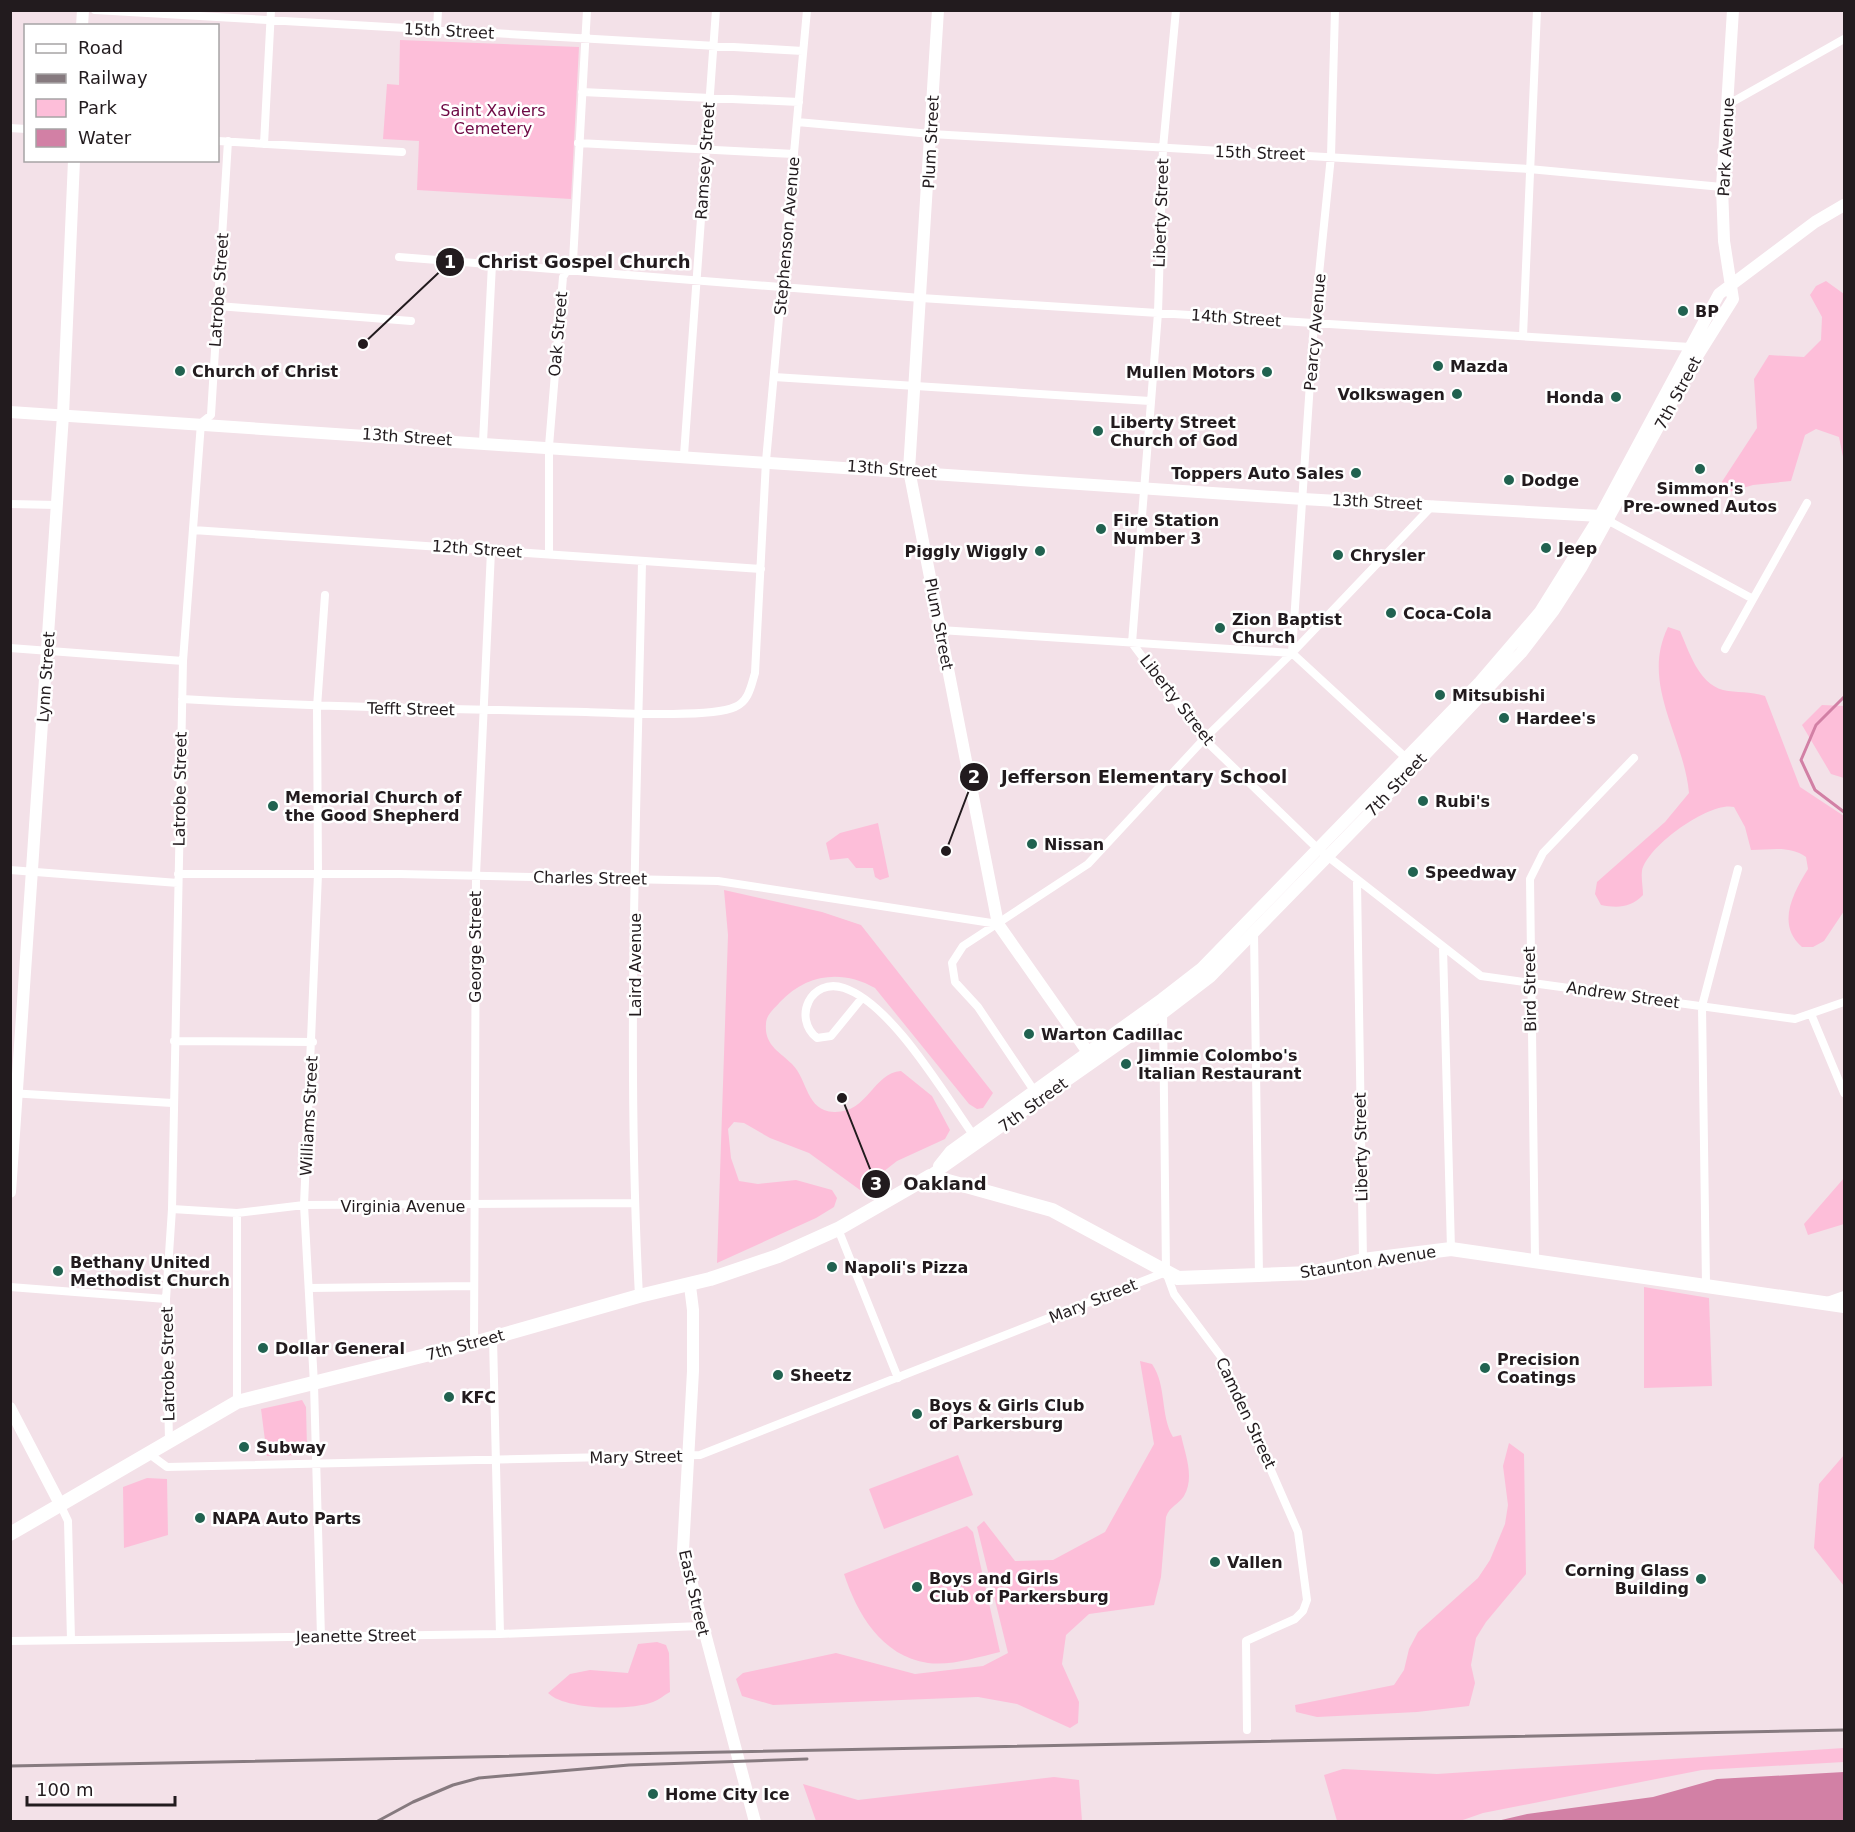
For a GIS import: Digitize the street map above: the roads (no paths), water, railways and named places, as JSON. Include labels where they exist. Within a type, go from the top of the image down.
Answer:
[{"type":"main road","name":"Staunton Avenue","points":[[930,1176],[1052,1210],[1178,1278],[1312,1274],[1363,1260],[1451,1249],[1535,1259],[1845,1306]]},
{"type":"main road","name":"7th Street","points":[[10,1534],[237,1402],[493,1338],[639,1296],[690,1286],[778,1257],[838,1229],[930,1176]]},
{"type":"street","name":"15th Street","points":[[95,10],[803,51]]},
{"type":"street","points":[[264,144],[271,10]]},
{"type":"street","points":[[437,30],[438,10]]},
{"type":"street","name":"Oak Street","points":[[549,553],[549,446],[563,278],[573,261],[587,10]]},
{"type":"street","name":"Ramsey Street","points":[[684,455],[716,10]]},
{"type":"street","name":"Stephenson Avenue","points":[[757,628],[766,461],[807,10]]},
{"type":"street","name":"Plum Street","points":[[938,10],[909,470],[998,924],[1091,1057]]},
{"type":"street","name":"Liberty Street","points":[[1176,10],[1163,148],[1158,313],[1132,643],[1204,739],[1327,858],[1357,882],[1363,1260]]},
{"type":"street","name":"Pearcy Avenue","points":[[1292,653],[1314,323],[1331,156],[1335,10]]},
{"type":"street","points":[[1523,336],[1537,10]]},
{"type":"street","name":"Park Avenue","points":[[1731,283],[1724,241],[1722,188],[1733,10]]},
{"type":"street","points":[[1727,105],[1845,39]]},
{"type":"street","points":[[582,92],[799,102]]},
{"type":"street","name":"15th Street","points":[[797,122],[931,134],[1529,169],[1722,188]]},
{"type":"street","points":[[219,141],[402,152]]},
{"type":"street","name":"Latrobe Street","points":[[169,1441],[166,1299],[172,1209],[172,1103],[183,661],[201,423],[211,415],[228,141]]},
{"type":"street","points":[[578,142],[794,154]]},
{"type":"street","name":"Lynn Street","points":[[10,1192],[14,1093],[48,651],[63,415],[74,162]]},
{"type":"street","name":"7th Street","points":[[930,1176],[1091,1057],[1202,968],[1480,682],[1540,612],[1604,518],[1719,294],[1815,222],[1845,204]]},
{"type":"street","name":"14th Street","points":[[399,257],[921,298],[1690,347]]},
{"type":"street","points":[[483,442],[492,264]]},
{"type":"street","name":"7th Street","points":[[930,1176],[951,1151],[1035,1092],[1163,1013],[1210,977],[1327,858],[1521,653],[1554,610],[1693,363],[1733,299],[1731,283]]},
{"type":"street","points":[[218,306],[411,321]]},
{"type":"street","points":[[774,377],[1150,401]]},
{"type":"street","name":"13th Street","points":[[10,412],[549,446],[1604,518],[1753,599]]},
{"type":"street","points":[[1725,649],[1807,503]]},
{"type":"street","points":[[10,504],[57,505]]},
{"type":"street","points":[[1035,1092],[978,1007],[955,982],[952,963],[963,946],[1088,864],[1204,739],[1292,653],[1433,505]]},
{"type":"street","name":"12th Street","points":[[193,530],[761,569]]},
{"type":"street","name":"George Street","points":[[474,1343],[476,875],[491,551]]},
{"type":"street","name":"Laird Avenue","points":[[639,1296],[634,1203],[635,879],[642,562]]},
{"type":"street","name":"Williams Street","points":[[321,1637],[314,1384],[304,1205],[313,1042],[318,874],[317,707],[325,595]]},
{"type":"street","name":"Tefft Street","points":[[182,699],[317,707],[639,714],[710,712],[736,707],[748,695],[755,673],[757,628]]},
{"type":"street","points":[[940,630],[1292,653],[1406,758]]},
{"type":"street","points":[[10,648],[183,661]]},
{"type":"street","name":"Bird Street","points":[[1535,1259],[1529,889],[1533,869],[1543,854],[1634,758]]},
{"type":"street","points":[[1706,1285],[1702,1006],[1738,869]]},
{"type":"street","name":"Charles Street","points":[[10,870],[31,873],[178,878],[318,874],[718,881],[998,924]]},
{"type":"street","name":"Andrew Street","points":[[1357,882],[1481,976],[1795,1019],[1845,1002]]},
{"type":"street","points":[[1254,933],[1259,1276]]},
{"type":"street","points":[[1443,947],[1451,1249]]},
{"type":"street","points":[[862,998],[831,1036],[824,1039],[817,1038],[806,1025],[809,997],[822,988],[842,987],[862,998],[874,1005],[903,1037],[974,1136]]},
{"type":"street","name":"Camden Street","points":[[1162,999],[1166,1272],[1174,1294],[1222,1358],[1298,1532],[1307,1600],[1303,1611],[1295,1619],[1245,1641],[1247,1730]]},
{"type":"street","points":[[1811,1014],[1845,1093]]},
{"type":"street","points":[[174,1041],[313,1042]]},
{"type":"street","points":[[14,1093],[172,1103]]},
{"type":"street","name":"Virginia Avenue","points":[[172,1209],[237,1213],[304,1205],[474,1206],[634,1203]]},
{"type":"street","points":[[237,1213],[237,1402]]},
{"type":"street","points":[[838,1229],[898,1378]]},
{"type":"street","name":"Mary Street","points":[[148,1454],[167,1467],[700,1455],[1166,1272]]},
{"type":"street","points":[[309,1288],[474,1286]]},
{"type":"street","name":"East Street","points":[[690,1286],[693,1310],[693,1371],[686,1457],[683,1550],[701,1626],[755,1821]]},
{"type":"street","points":[[10,1287],[166,1299]]},
{"type":"street","name":"Staunton Avenue","points":[[1824,1303],[1845,1295]]},
{"type":"street","points":[[493,1338],[500,1634]]},
{"type":"street","points":[[10,1408],[68,1521],[71,1640]]},
{"type":"street","name":"Jeanette Street","points":[[10,1641],[500,1634],[701,1626]]},
{"type":"water","points":[[1844,1772],[1844,1821],[1497,1821],[1527,1814],[1653,1797],[1717,1779]]},
{"type":"waterway","points":[[1844,697],[1816,725],[1801,760],[1815,790],[1844,812]]},
{"type":"railway","points":[[10,1766],[1844,1730]]},
{"type":"railway","points":[[376,1822],[413,1802],[453,1785],[479,1778],[629,1765],[807,1759]]},
{"type":"place","name":"BP","points":[[1683,311]]},
{"type":"place","name":"Christ Gospel Church","points":[[363,344]]},
{"type":"place","name":"Mazda","points":[[1438,366]]},
{"type":"place","name":"Church of Christ","points":[[180,371]]},
{"type":"place","name":"Mullen Motors","points":[[1267,372]]},
{"type":"place","name":"Volkswagen","points":[[1457,394]]},
{"type":"place","name":"Honda","points":[[1616,397]]},
{"type":"place","name":"Liberty Street Church of God","points":[[1098,431]]},
{"type":"place","name":"Simmon's Pre-owned Autos","points":[[1700,469]]},
{"type":"place","name":"Toppers Auto Sales","points":[[1356,473]]},
{"type":"place","name":"Dodge","points":[[1509,480]]},
{"type":"place","name":"Fire Station Number 3","points":[[1101,529]]},
{"type":"place","name":"Jeep","points":[[1546,548]]},
{"type":"place","name":"Piggly Wiggly","points":[[1040,551]]},
{"type":"place","name":"Chrysler","points":[[1338,555]]},
{"type":"place","name":"Coca-Cola","points":[[1391,613]]},
{"type":"place","name":"Zion Baptist Church","points":[[1220,628]]},
{"type":"place","name":"Mitsubishi","points":[[1440,695]]},
{"type":"place","name":"Hardee's","points":[[1504,718]]},
{"type":"place","name":"Rubi's","points":[[1423,801]]},
{"type":"place","name":"Memorial Church of the Good Shepherd","points":[[273,806]]},
{"type":"place","name":"Nissan","points":[[1032,844]]},
{"type":"place","name":"Jefferson Elementary School","points":[[946,851]]},
{"type":"place","name":"Speedway","points":[[1413,872]]},
{"type":"place","name":"Warton Cadillac","points":[[1029,1034]]},
{"type":"place","name":"Jimmie Colombo's Italian Restaurant","points":[[1126,1064]]},
{"type":"place","name":"Oakland","points":[[842,1098]]},
{"type":"place","name":"Napoli's Pizza","points":[[832,1267]]},
{"type":"place","name":"Bethany United Methodist Church","points":[[58,1271]]},
{"type":"place","name":"Dollar General","points":[[263,1348]]},
{"type":"place","name":"Precision Coatings","points":[[1485,1368]]},
{"type":"place","name":"Sheetz","points":[[778,1375]]},
{"type":"place","name":"KFC","points":[[449,1397]]},
{"type":"place","name":"Boys & Girls Club of Parkersburg","points":[[917,1414]]},
{"type":"place","name":"Subway","points":[[244,1447]]},
{"type":"place","name":"NAPA Auto Parts","points":[[200,1518]]},
{"type":"place","name":"Vallen","points":[[1215,1562]]},
{"type":"place","name":"Corning Glass Building","points":[[1701,1579]]},
{"type":"place","name":"Boys and Girls Club of Parkersburg","points":[[917,1587]]},
{"type":"place","name":"Home City Ice","points":[[653,1794]]},
{"type":"park label","name":"Saint Xaviers Cemetery","points":[[493,119]]}]
